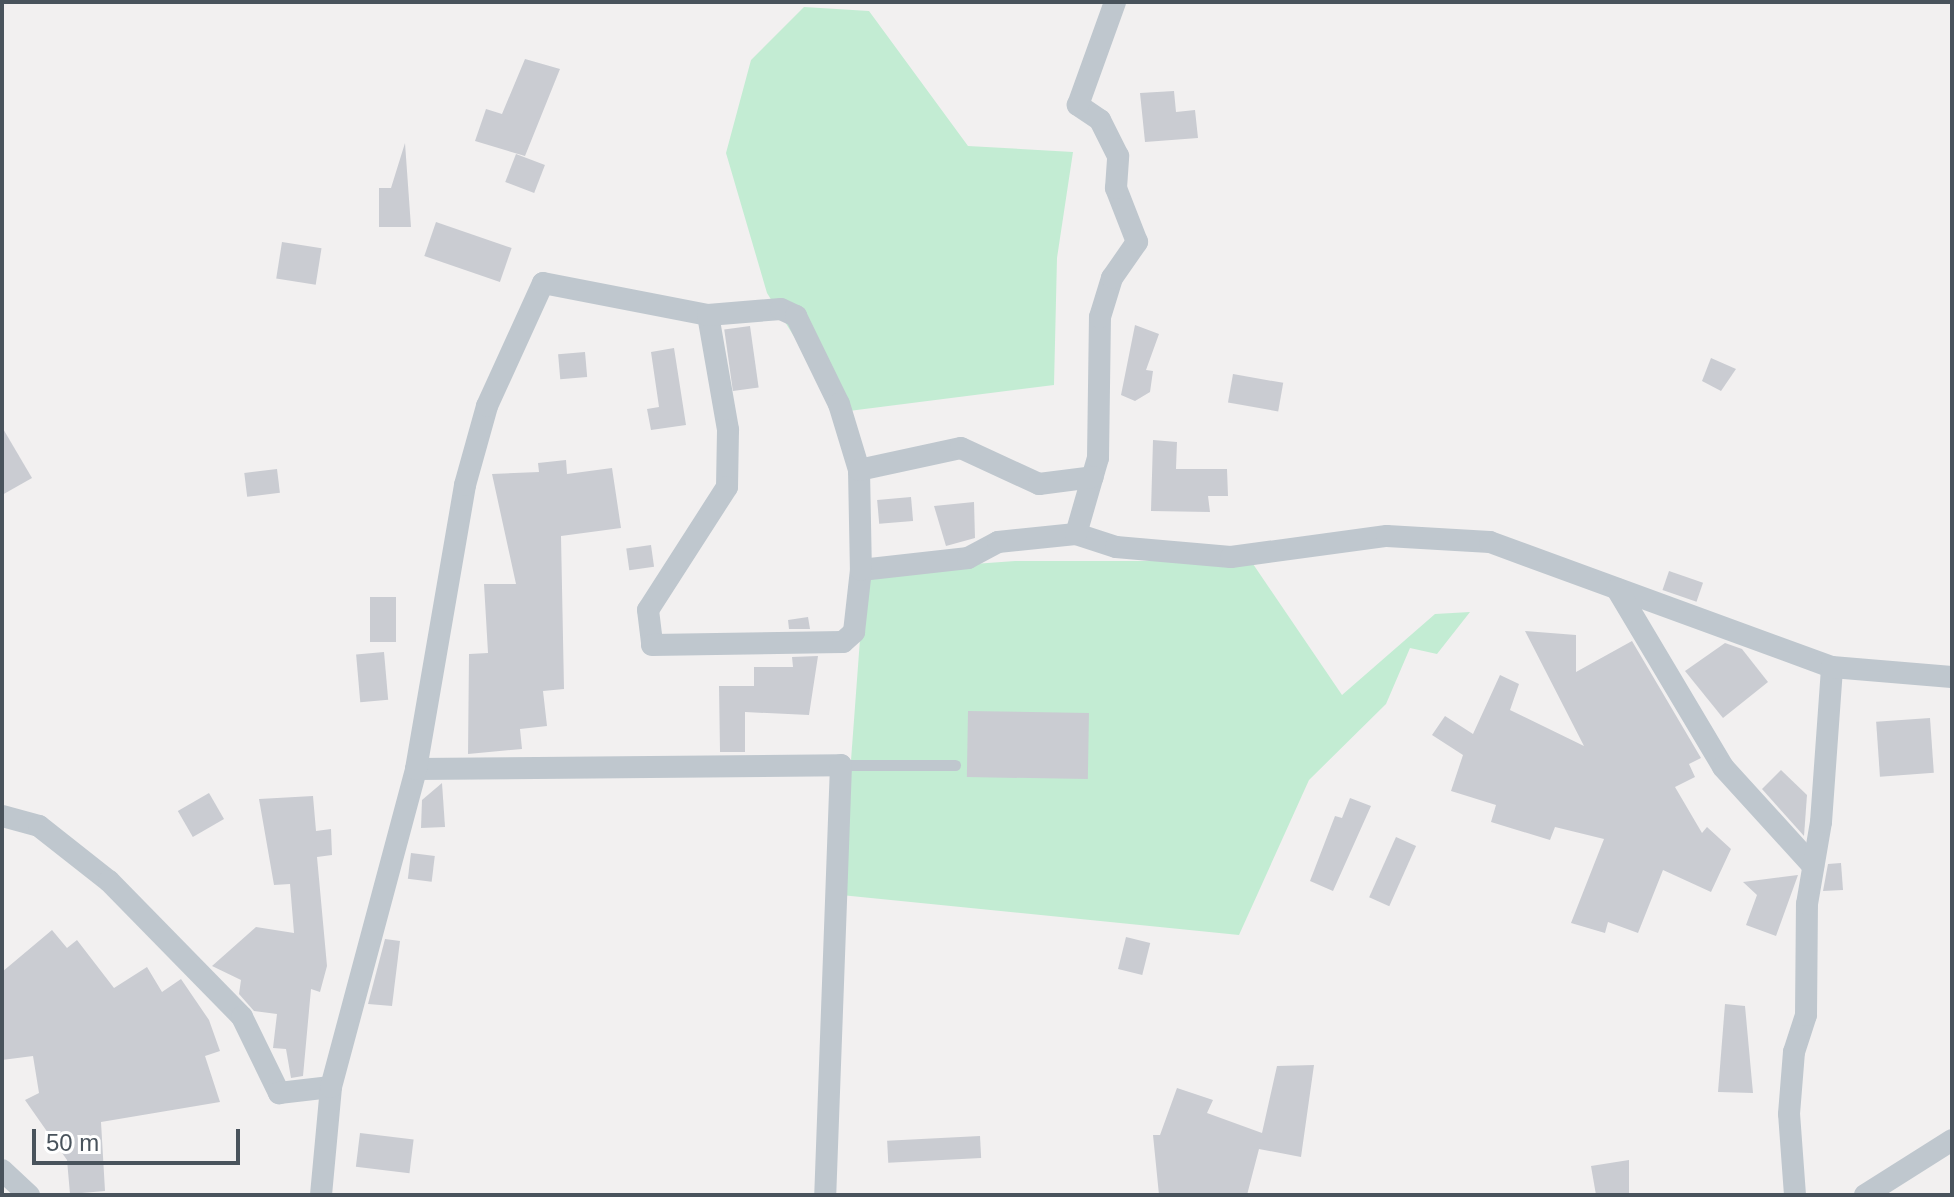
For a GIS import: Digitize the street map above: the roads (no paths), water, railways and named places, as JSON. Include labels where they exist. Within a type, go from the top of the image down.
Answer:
[{"type":"street","points":[[1076,534],[1093,477],[1100,317],[1112,278],[1137,242],[1116,188],[1118,156],[1100,120],[1078,105],[1115,2]]},
{"type":"street","points":[[321,1195],[331,1087],[416,769],[465,485],[487,406],[543,283],[708,315],[781,309],[796,316],[839,404],[859,470],[861,570],[854,632],[843,642],[649,642],[653,598],[727,487],[728,430],[708,315]]},
{"type":"street","points":[[859,470],[961,448],[1039,484],[1093,477]]},
{"type":"street","points":[[861,570],[968,558],[998,542],[1076,534],[1116,547],[1231,557],[1387,536],[1490,542],[1832,667],[1952,677]]},
{"type":"street","points":[[1617,589],[1723,767],[1813,866]]},
{"type":"street","points":[[1795,1195],[1789,1114],[1794,1052],[1806,1015],[1813,866],[1832,667]]},
{"type":"street","points":[[416,769],[841,765],[825,1195]]},
{"type":"street","points":[[2,816],[39,826],[109,881],[242,1017],[279,1093],[331,1087]]},
{"type":"street","points":[[1865,1195],[1952,1140]]},
{"type":"street","points":[[2,1170],[29,1195]]},
{"type":"lane","points":[[841,765],[955,765]]}]
